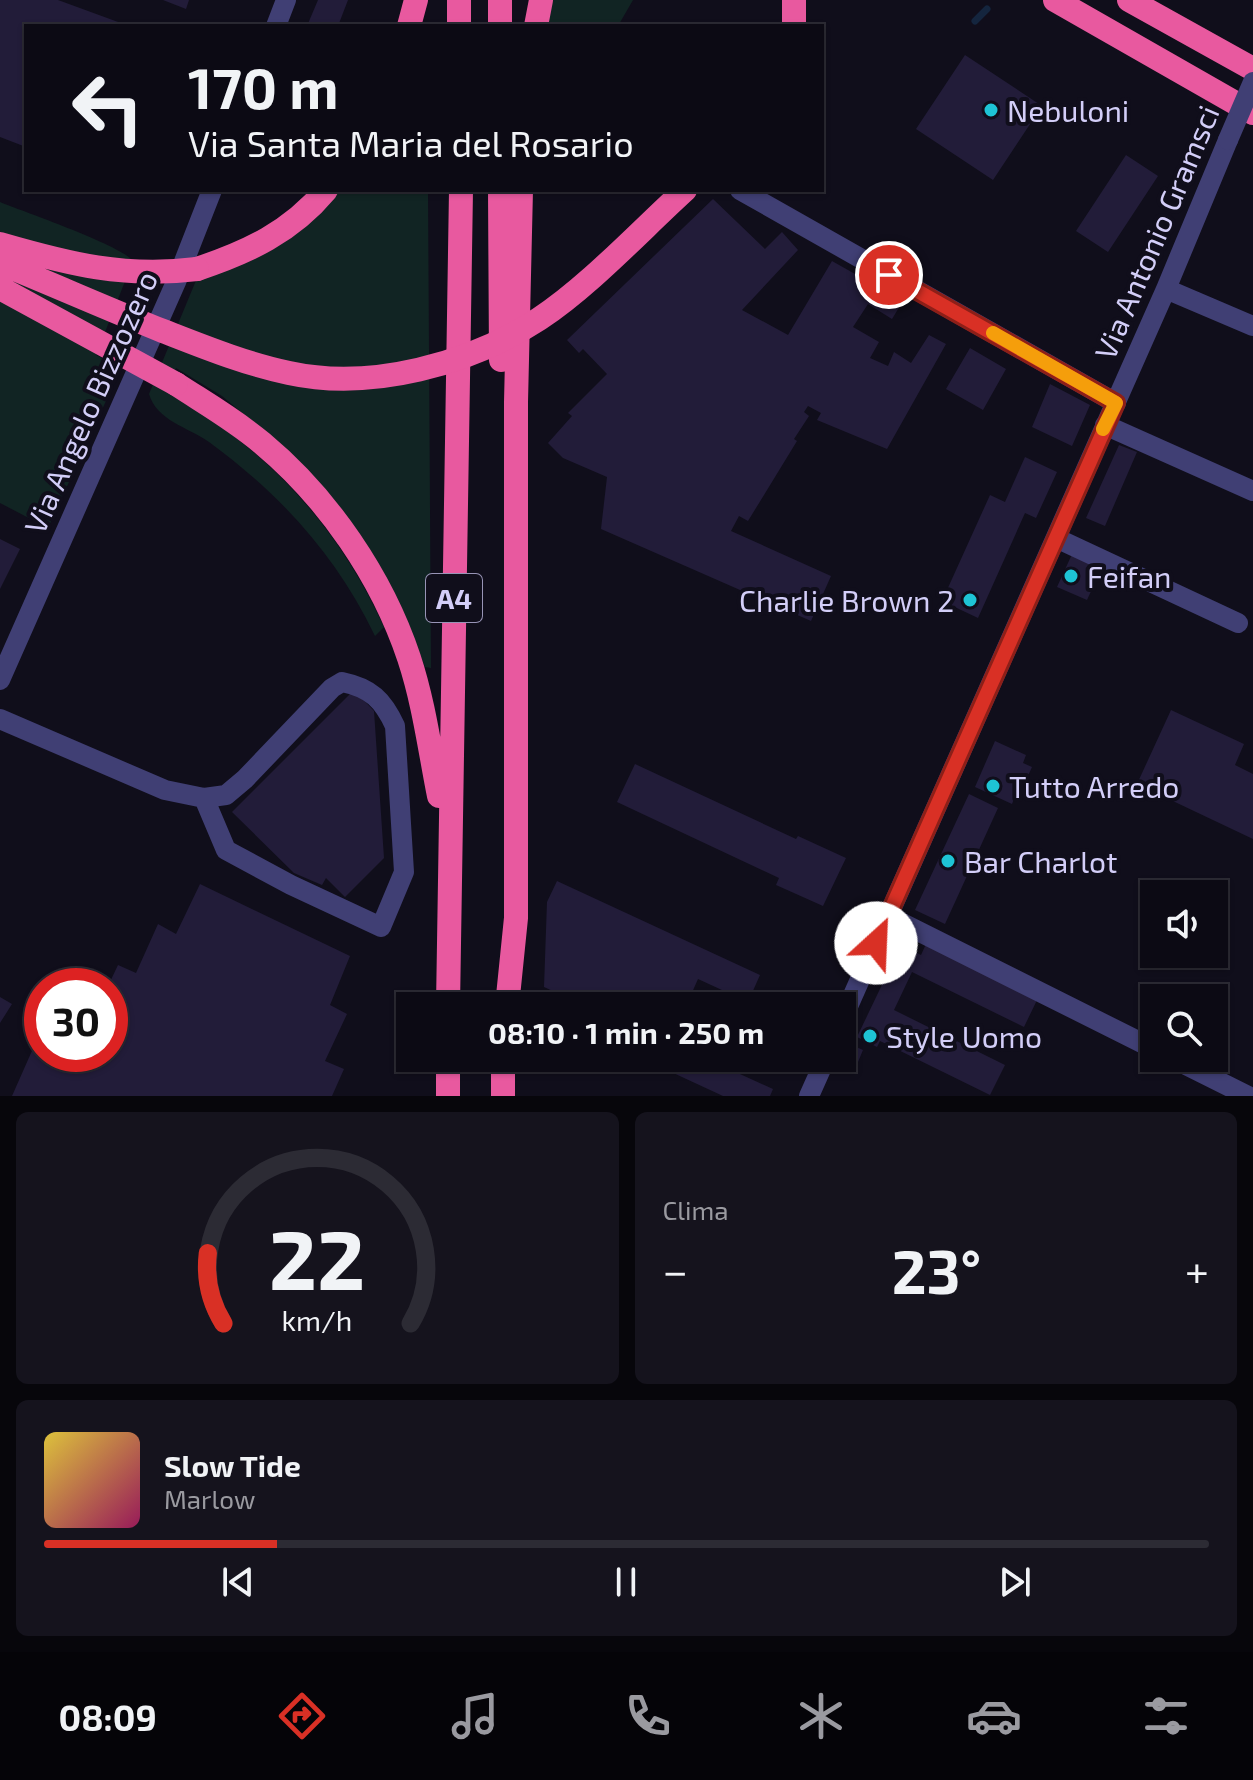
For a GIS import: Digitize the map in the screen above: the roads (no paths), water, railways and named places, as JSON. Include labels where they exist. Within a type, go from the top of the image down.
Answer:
[{"type":"highway","points":[[410,24],[416,0]]},
{"type":"highway","points":[[459,0],[459,24]]},
{"type":"highway","points":[[500,0],[500,24]]},
{"type":"highway","points":[[536,24],[541,0]]},
{"type":"highway","points":[[794,0],[794,24]]},
{"type":"highway","points":[[809,0],[810,24]]},
{"type":"highway","points":[[1055,0],[1253,113]]},
{"type":"highway","points":[[1129,0],[1253,69]]},
{"type":"highway","points":[[0,244],[116,272],[164,273],[197,269],[232,258],[276,236],[298,220],[324,192]]},
{"type":"highway","name":"A4","points":[[448,992],[461,192]]},
{"type":"highway","name":"A4","points":[[500,192],[505,992]]},
{"type":"highway","points":[[507,992],[516,918],[516,402],[521,192]]},
{"type":"highway","points":[[0,263],[240,360],[291,374],[385,376],[478,352],[540,318],[683,192]]},
{"type":"highway","points":[[0,288],[176,384],[241,426],[290,468],[343,531],[372,576],[410,659],[449,845]]},
{"type":"highway","points":[[448,1072],[448,1096]]},
{"type":"highway","points":[[503,1072],[503,1096]]},
{"type":"street","points":[[277,24],[286,0]]},
{"type":"street","name":"Via Antonio Gramsci","points":[[854,992],[1166,289],[1253,82]]},
{"type":"street","name":"Via Angelo Bizzozero","points":[[0,680],[176,282],[211,192]]},
{"type":"street","points":[[744,192],[1116,403]]},
{"type":"street","points":[[1166,289],[1253,326]]},
{"type":"street","points":[[1105,425],[1253,491]]},
{"type":"street","points":[[1056,538],[1238,623]]},
{"type":"street","points":[[0,719],[165,790],[204,798],[226,795],[245,779],[332,688],[342,682],[365,687],[385,705],[395,726],[404,872],[381,927],[291,885],[226,850],[204,798]]},
{"type":"street","points":[[888,916],[1140,1042]]},
{"type":"street","points":[[809,1096],[820,1072]]},
{"type":"street","points":[[1200,1072],[1248,1096]]},
{"type":"waterway","points":[[975,21],[987,9]]},
{"type":"place","name":"Nebuloni","points":[[991,110]]},
{"type":"place","name":"Feifan","points":[[1071,576]]},
{"type":"place","name":"Charlie Brown 2","points":[[970,600]]},
{"type":"place","name":"Tutto Arredo","points":[[993,786]]},
{"type":"place","name":"Bar Charlot","points":[[948,861]]},
{"type":"place","name":"Style Uomo","points":[[870,1036]]}]
